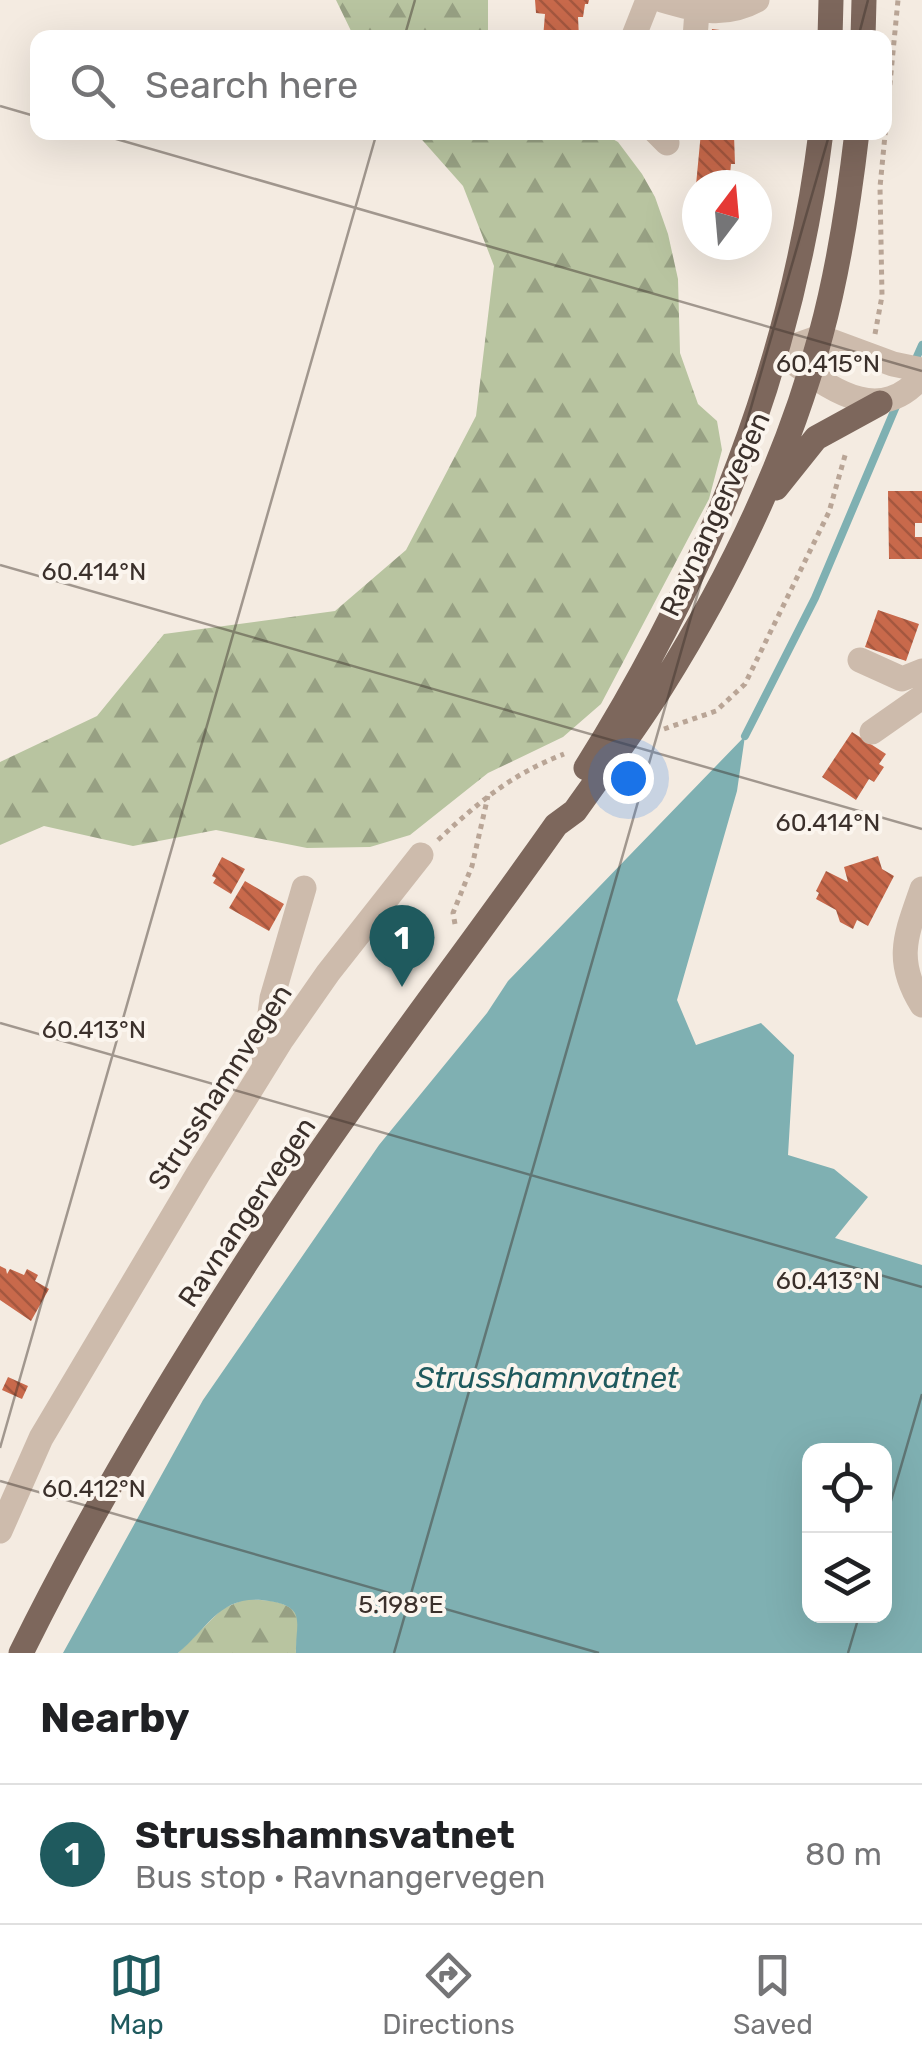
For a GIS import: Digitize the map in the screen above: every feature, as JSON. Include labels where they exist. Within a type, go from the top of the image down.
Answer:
[{"type":"main road","points":[[830,30],[832,0]]},
{"type":"main road","points":[[863,30],[864,0]]},
{"type":"main road","name":"Ravnangervegen","points":[[633,729],[643,674],[706,550],[743,458],[778,352],[808,229],[820,140]]},
{"type":"main road","name":"Ravnangervegen","points":[[21,1653],[77,1543],[186,1358],[284,1206],[556,825],[574,811],[592,757],[633,729],[696,627],[747,530],[809,372],[845,227],[856,140]]},
{"type":"main road","points":[[747,530],[806,448],[832,427],[851,429],[880,403]]},
{"type":"street","points":[[635,30],[648,0]]},
{"type":"street","points":[[662,0],[697,10],[728,12],[757,0]]},
{"type":"street","points":[[696,30],[697,10]]},
{"type":"street","points":[[820,337],[922,373],[910,390],[895,400],[880,403],[834,390],[778,352],[820,337]]},
{"type":"street","points":[[860,660],[902,680],[922,671]]},
{"type":"street","points":[[872,732],[922,697]]},
{"type":"street","name":"Strusshamnvegen","points":[[0,1531],[41,1438],[266,1065],[328,973],[421,855]]},
{"type":"street","points":[[266,1065],[262,1056],[272,998],[304,888]]},
{"type":"street","points":[[918,993],[903,956],[922,889]]},
{"type":"path","points":[[892,62],[898,0]]},
{"type":"path","points":[[869,356],[880,312],[880,187],[885,140]]},
{"type":"path","points":[[633,729],[689,723],[716,711],[745,684],[829,512],[851,429]]},
{"type":"path","points":[[421,855],[489,793],[526,769],[592,757]]},
{"type":"path","points":[[462,954],[453,912],[472,866],[489,793]]},
{"type":"path","points":[[400,879],[400,951],[412,968]]},
{"type":"green space","points":[[336,0],[488,0],[488,30],[351,30]]},
{"type":"green space","points":[[422,140],[614,140],[642,174],[668,234],[678,279],[680,353],[698,404],[717,421],[722,450],[709,499],[601,704],[563,737],[488,773],[410,835],[370,847],[307,848],[216,830],[133,846],[44,826],[0,845],[0,762],[97,716],[164,634],[335,611],[406,550],[476,416],[494,266],[463,186]]},
{"type":"green space","points":[[245,1599],[276,1602],[295,1612],[299,1623],[296,1653],[178,1653],[222,1609]]},
{"type":"water","name":"Strusshamnvatnet","points":[[745,736],[737,791],[677,1000],[696,1045],[761,1023],[794,1055],[788,1155],[834,1169],[868,1197],[835,1238],[922,1265],[922,1653],[296,1653],[294,1612],[281,1604],[252,1600],[217,1614],[178,1653],[63,1653],[203,1400],[379,1145],[487,1013],[508,981]]},
{"type":"building","points":[[535,0],[589,0],[583,17],[578,17],[579,30],[544,30],[545,14],[536,13]]},
{"type":"building","points":[[700,140],[734,140],[735,164],[731,164],[730,170],[697,170]]},
{"type":"building","points":[[888,491],[922,491],[922,523],[915,523],[915,537],[922,537],[922,559],[889,559]]},
{"type":"building","points":[[878,610],[919,624],[906,661],[865,647]]},
{"type":"building","points":[[852,732],[886,754],[879,764],[884,767],[874,782],[869,779],[856,800],[822,777]]},
{"type":"building","points":[[878,856],[882,869],[894,876],[868,926],[857,920],[853,929],[840,922],[836,910],[816,899],[816,891],[826,871],[848,882],[844,867]]},
{"type":"building","points":[[222,857],[245,869],[231,894],[213,883],[216,878],[212,876]]},
{"type":"building","points":[[245,881],[284,904],[269,931],[229,908]]},
{"type":"building","points":[[0,1266],[7,1274],[10,1269],[24,1275],[27,1269],[38,1275],[35,1281],[49,1289],[31,1321],[0,1300]]},
{"type":"building","points":[[8,1377],[28,1386],[22,1399],[2,1390]]},
{"type":"waterway","points":[[914,363],[922,345]]},
{"type":"waterway","points":[[745,736],[815,598],[897,404]]},
{"type":"place","name":"Strusshamnsvatnet","points":[[402,987]]}]
